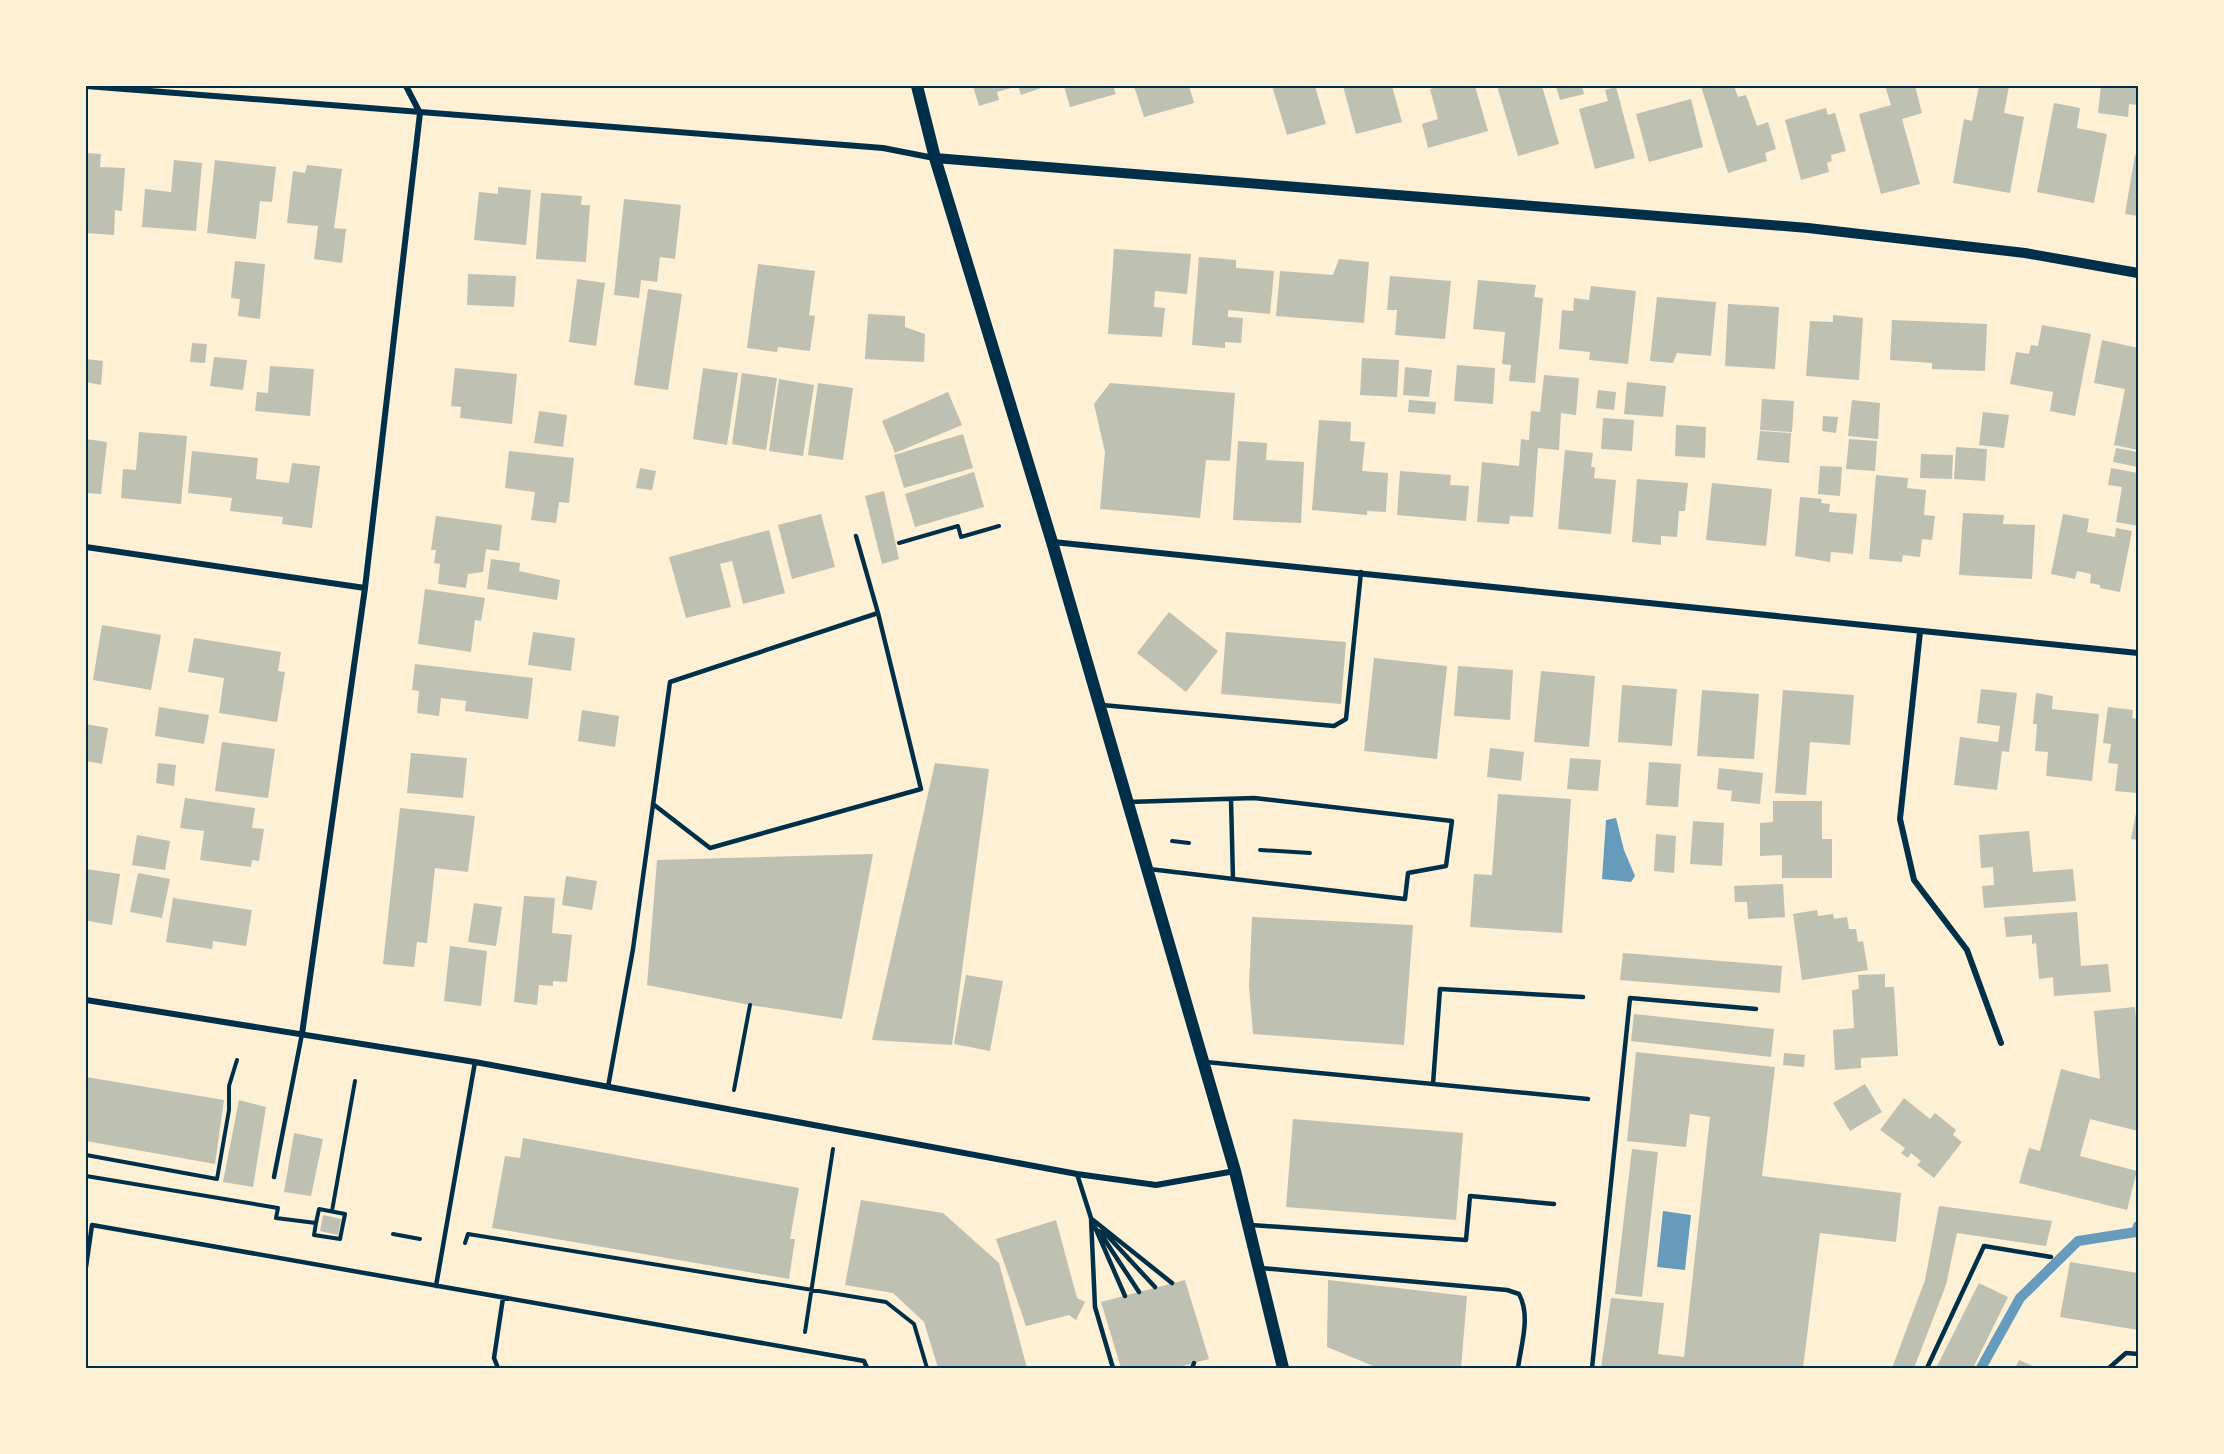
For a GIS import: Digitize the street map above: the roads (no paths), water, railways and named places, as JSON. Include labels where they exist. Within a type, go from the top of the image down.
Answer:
[{"type":"main road","points":[[917,86],[935,158],[1052,542],[1204,1062],[1235,1171],[1283,1368]]},
{"type":"street","points":[[86,86],[883,148],[935,158],[1808,228],[2025,253],[2139,273]]},
{"type":"street","points":[[302,1034],[365,588],[420,112],[406,86]]},
{"type":"street","points":[[1052,542],[1361,571],[1920,632],[2139,653]]},
{"type":"street","points":[[86,547],[365,588]]},
{"type":"street","points":[[1920,632],[1900,819],[1914,880],[1967,950],[2001,1042]]},
{"type":"street","points":[[86,1000],[475,1062],[1077,1174],[1156,1185],[1235,1171]]},
{"type":"lane","points":[[653,804],[710,848],[921,789],[878,613],[856,536]]},
{"type":"lane","points":[[1100,704],[1334,726],[1346,719],[1361,571]]},
{"type":"lane","points":[[608,1086],[633,949],[670,682],[878,613]]},
{"type":"lane","points":[[1128,802],[1254,798],[1452,821],[1446,866],[1408,873],[1405,899],[1148,869]]},
{"type":"lane","points":[[1231,799],[1233,879]]},
{"type":"lane","points":[[1433,1084],[1440,989],[1583,997]]},
{"type":"lane","points":[[1592,1368],[1630,998],[1756,1009]]},
{"type":"lane","points":[[274,1177],[302,1034]]},
{"type":"lane","points":[[436,1286],[475,1062]]},
{"type":"lane","points":[[1204,1062],[1588,1099]]},
{"type":"lane","points":[[1077,1174],[1091,1218],[1125,1296]]},
{"type":"lane","points":[[1248,1225],[1466,1240],[1470,1196],[1554,1204]]},
{"type":"lane","points":[[1091,1218],[1172,1283]]},
{"type":"lane","points":[[1091,1218],[1155,1287]]},
{"type":"lane","points":[[1091,1218],[1139,1292]]},
{"type":"lane","points":[[1091,1218],[1095,1307],[1113,1368]]},
{"type":"lane","points":[[86,1267],[92,1225],[864,1361],[867,1368]]},
{"type":"lane","points":[[1927,1368],[1984,1246],[2051,1257]]},
{"type":"lane","points":[[1258,1268],[1507,1290],[1519,1294],[1524,1304],[1525,1318],[1518,1368]]},
{"type":"lane","points":[[498,1368],[494,1358],[503,1298]]},
{"type":"lane","points":[[2109,1368],[2126,1353],[2139,1354]]},
{"type":"water","points":[[1616,818],[1624,850],[1635,876],[1631,882],[1602,879],[1606,820]]},
{"type":"water","points":[[1663,1211],[1691,1215],[1685,1270],[1657,1267]]},
{"type":"waterway","points":[[1981,1368],[2020,1298],[2078,1241],[2136,1232],[2138,1226]]}]
